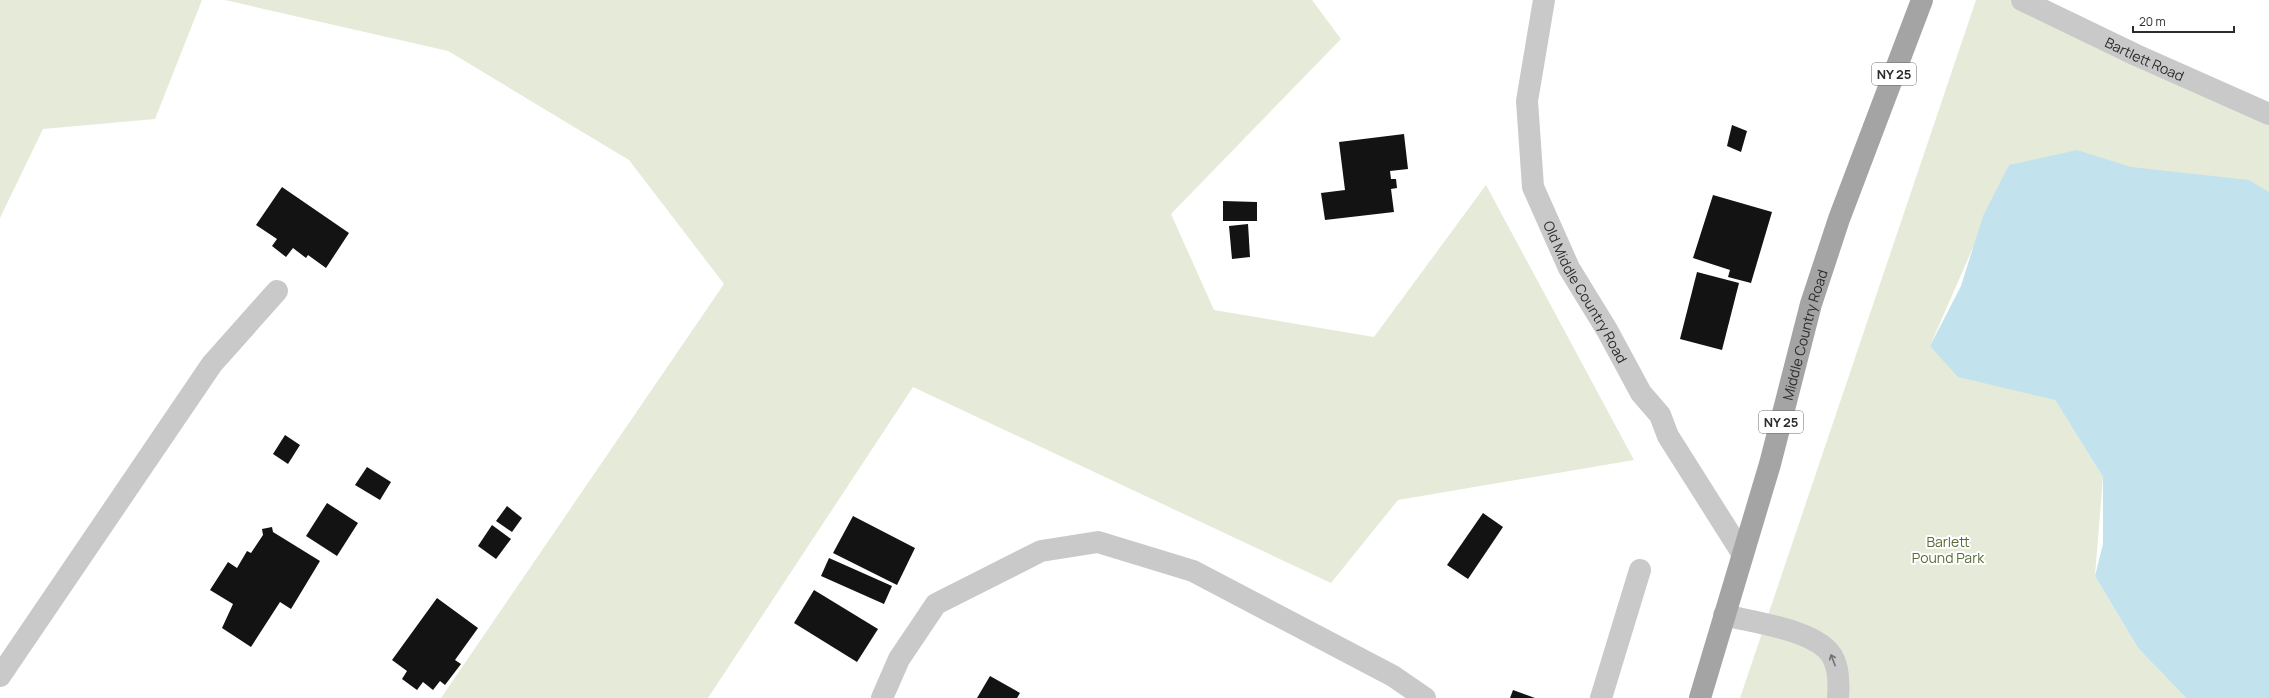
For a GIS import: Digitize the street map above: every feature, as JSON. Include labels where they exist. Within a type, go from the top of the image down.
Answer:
[{"type":"main road","name":"Middle Country Road","points":[[1700,698],[1742,553],[1770,464],[1811,304],[1839,219],[1922,0]]},
{"type":"street","name":"Old Middle Country Road","points":[[1544,0],[1526,101],[1534,187],[1569,268],[1607,330],[1641,393],[1660,415],[1668,436],[1742,553]]},
{"type":"street","name":"Bartlett Road","points":[[2022,0],[2136,55],[2269,114]]},
{"type":"street","points":[[0,676],[212,364],[277,291]]},
{"type":"street","points":[[882,698],[899,659],[936,604],[1041,551],[1098,542],[1193,571],[1393,676],[1425,698]]},
{"type":"street","points":[[1601,698],[1640,570]]},
{"type":"street","points":[[1724,615],[1791,632],[1816,641],[1826,648],[1833,656],[1839,685],[1838,698]]},
{"type":"green space","points":[[0,0],[202,0],[155,119],[43,129],[0,218]]},
{"type":"green space","points":[[225,0],[1312,0],[1341,39],[1171,214],[1214,310],[1374,337],[1486,185],[1634,460],[1398,500],[1331,583],[913,387],[708,698],[441,698],[724,284],[629,160],[448,51]]},
{"type":"green space","name":"Barlett Pound Park","points":[[1976,0],[2023,0],[2269,114],[2269,206],[2009,165],[1930,346],[2055,400],[2103,477],[2095,576],[2138,648],[2186,698],[1740,698]]},
{"type":"water","points":[[2077,150],[2131,167],[2249,180],[2269,192],[2269,698],[2186,698],[2138,648],[2095,576],[2103,544],[2103,477],[2055,400],[1958,377],[1930,346],[1961,286],[1983,216],[2009,165]]},
{"type":"building","points":[[1732,125],[1747,131],[1741,152],[1727,146]]},
{"type":"building","points":[[1404,134],[1408,169],[1390,171],[1391,179],[1396,179],[1397,188],[1391,189],[1394,212],[1325,220],[1321,193],[1345,190],[1339,142]]},
{"type":"building","points":[[282,187],[349,233],[326,268],[308,255],[306,258],[293,248],[286,257],[272,246],[277,239],[256,225]]},
{"type":"building","points":[[1713,195],[1772,212],[1751,283],[1728,277],[1730,270],[1693,258]]},
{"type":"building","points":[[1223,201],[1257,202],[1257,221],[1223,221]]},
{"type":"building","points":[[1248,224],[1250,257],[1232,259],[1229,226]]},
{"type":"building","points":[[1697,272],[1739,283],[1722,350],[1680,339]]},
{"type":"building","points":[[285,435],[300,445],[288,464],[273,454]]},
{"type":"building","points":[[367,467],[391,482],[380,500],[355,485]]},
{"type":"building","points":[[327,503],[358,523],[337,556],[306,536]]},
{"type":"building","points":[[507,506],[522,518],[512,532],[496,521]]},
{"type":"building","points":[[1483,513],[1503,527],[1468,579],[1447,565]]},
{"type":"building","points":[[853,516],[915,548],[897,585],[833,553]]},
{"type":"building","points":[[492,525],[511,539],[496,559],[478,546]]},
{"type":"building","points":[[272,527],[273,532],[320,561],[291,609],[280,602],[251,647],[222,628],[233,604],[210,590],[228,562],[237,568],[247,551],[251,553],[263,535],[262,529]]},
{"type":"building","points":[[829,558],[892,586],[884,604],[821,576]]},
{"type":"building","points":[[814,590],[878,629],[857,662],[794,623]]},
{"type":"building","points":[[437,598],[478,628],[455,660],[461,664],[445,685],[440,681],[433,690],[423,682],[417,690],[402,679],[407,671],[392,660]]},
{"type":"building","points":[[990,676],[1020,693],[1017,698],[977,698]]},
{"type":"building","points":[[1513,690],[1535,698],[1510,698]]}]
